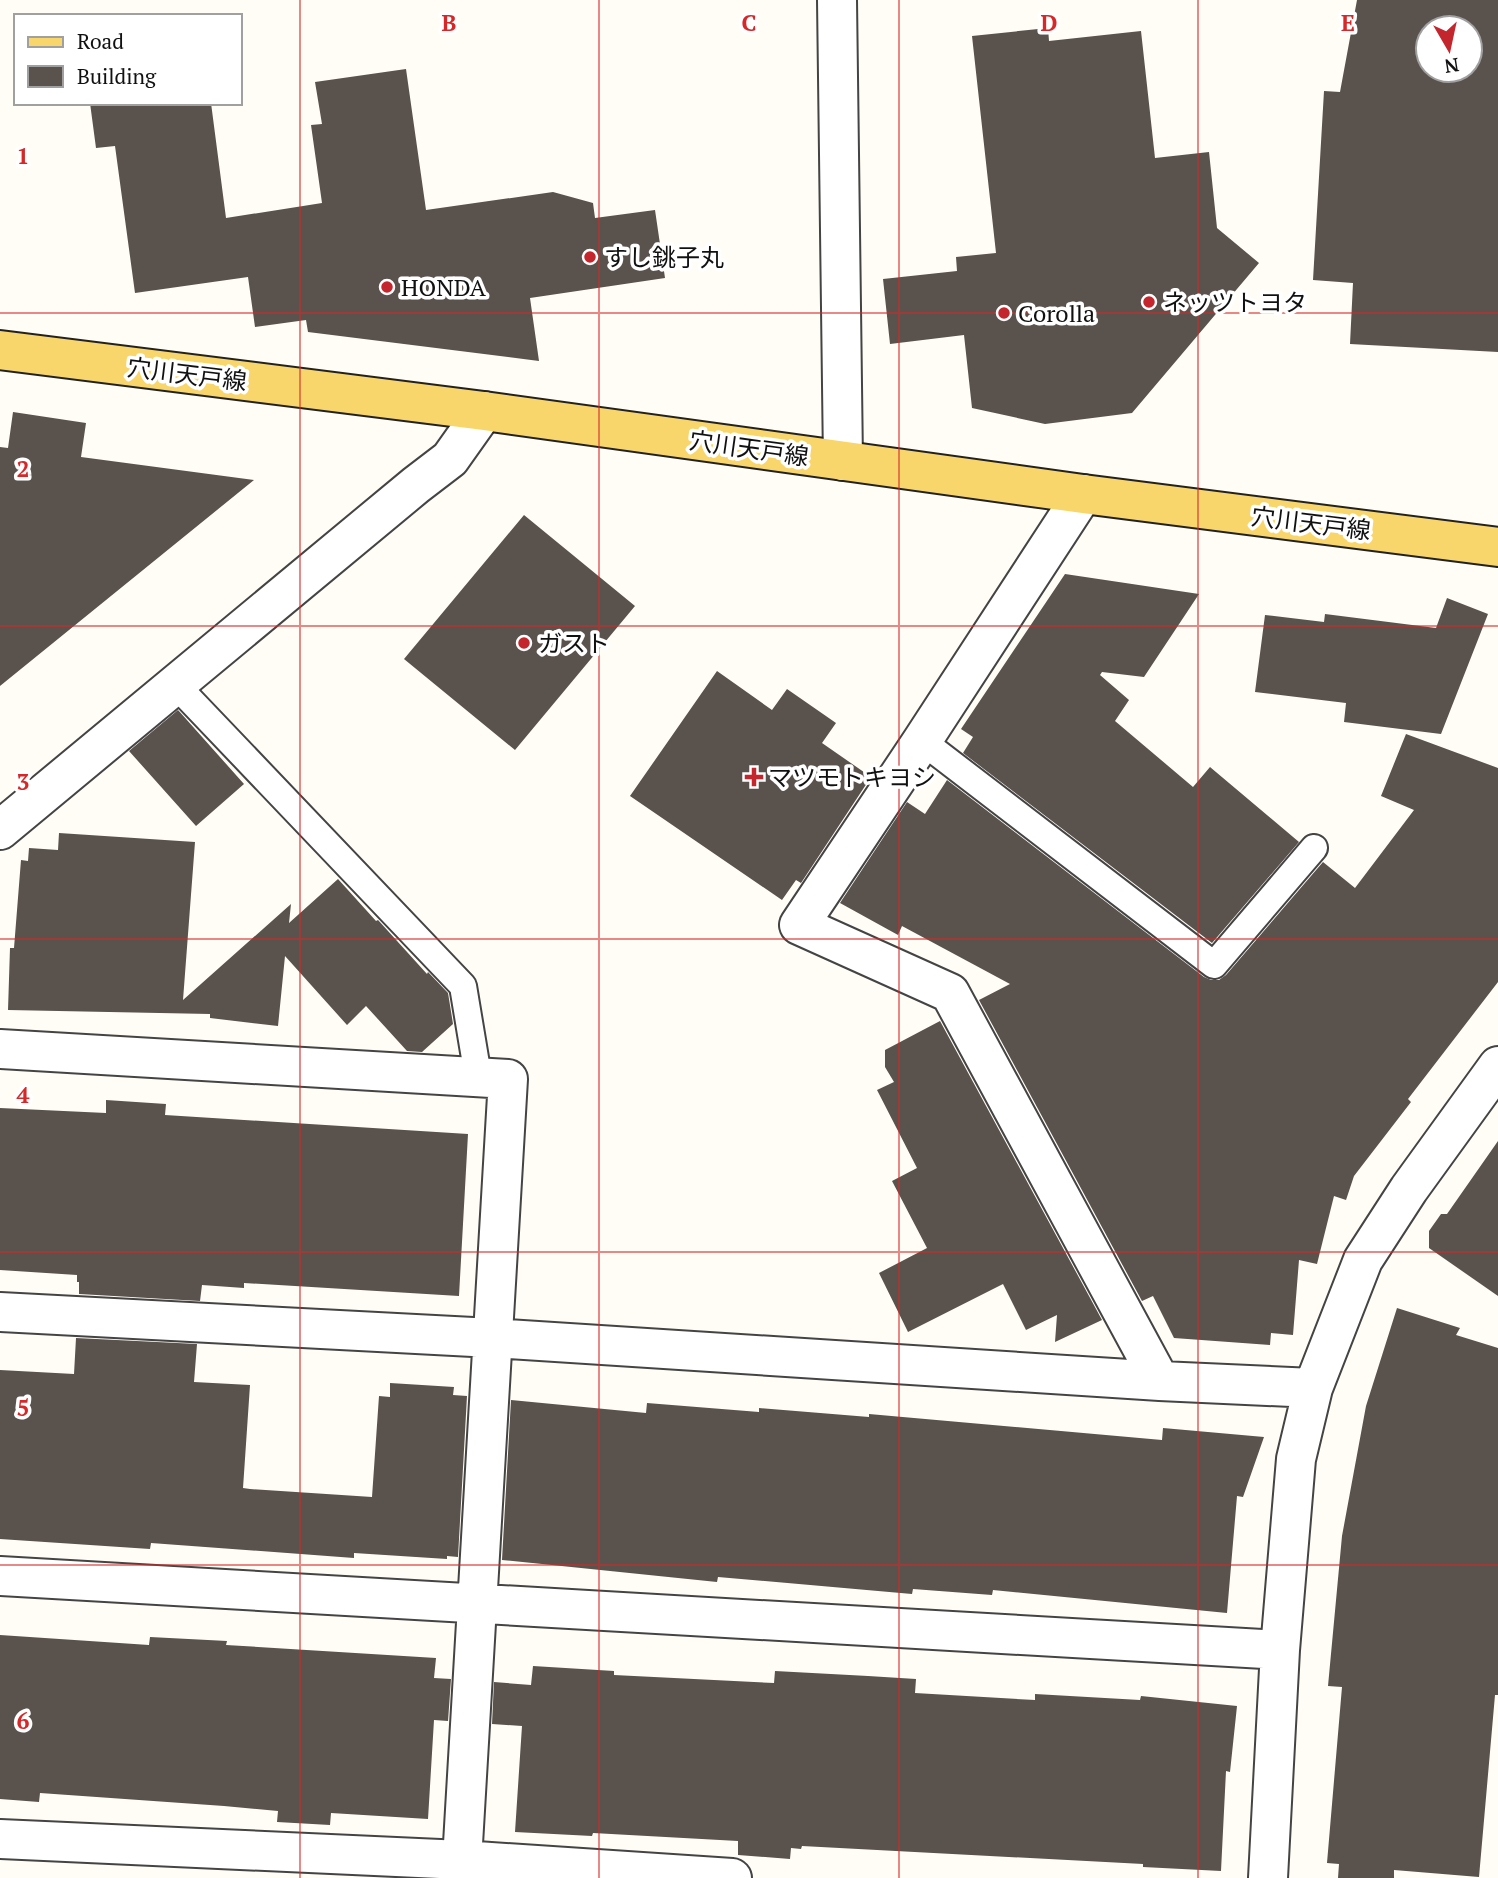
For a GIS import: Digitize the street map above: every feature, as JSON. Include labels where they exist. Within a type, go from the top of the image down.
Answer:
[{"type":"main road","name":"穴川天戸線","points":[[0,350],[484,411],[1083,494],[1498,547]]},
{"type":"street","points":[[837,0],[843,461]]},
{"type":"street","points":[[0,830],[450,459],[484,411]]},
{"type":"street","points":[[1083,494],[799,925],[950,993],[1160,1381]]},
{"type":"street","points":[[0,1049],[508,1079],[461,1869]]},
{"type":"street","points":[[1268,1878],[1280,1650],[1296,1459],[1313,1388],[1363,1260],[1409,1189],[1498,1066]]},
{"type":"street","points":[[0,1312],[492,1338],[1160,1381],[1313,1388]]},
{"type":"street","points":[[0,1576],[1280,1650]]},
{"type":"street","points":[[0,1839],[461,1869],[732,1878]]},
{"type":"lane","points":[[175,684],[463,986],[478,1076]]},
{"type":"lane","points":[[922,741],[1214,965],[1314,848]]},
{"type":"building","points":[[1357,0],[1498,0],[1498,352],[1350,344],[1353,283],[1313,280],[1324,91],[1340,92]]},
{"type":"building","points":[[1048,28],[1049,41],[1141,31],[1155,158],[1209,152],[1217,228],[1259,263],[1132,413],[1045,424],[972,408],[964,335],[890,344],[883,279],[957,271],[956,257],[996,253],[972,36]]},
{"type":"building","points":[[406,69],[426,210],[553,192],[593,203],[595,218],[655,210],[665,278],[530,298],[539,361],[308,332],[306,320],[255,327],[248,277],[135,293],[115,146],[96,148],[90,105],[211,105],[226,218],[322,203],[311,125],[322,124],[315,82]]},
{"type":"building","points":[[13,412],[86,423],[81,457],[254,480],[0,686],[0,447],[8,448]]},
{"type":"building","points":[[524,515],[635,606],[515,750],[404,659]]},
{"type":"building","points":[[1065,574],[1199,594],[1144,677],[1102,672],[1100,675],[1129,700],[1115,721],[1193,787],[1210,767],[1299,842],[1212,943],[963,753],[973,737],[961,729]]},
{"type":"building","points":[[1447,598],[1488,614],[1441,734],[1344,722],[1346,703],[1255,692],[1265,615],[1324,622],[1325,614],[1436,628]]},
{"type":"building","points":[[717,671],[772,710],[787,689],[836,723],[822,743],[871,777],[801,883],[796,880],[782,900],[630,796]]},
{"type":"building","points":[[178,710],[244,784],[196,826],[129,751]]},
{"type":"building","points":[[1406,734],[1498,768],[1498,982],[1408,1099],[1411,1102],[1354,1176],[1346,1200],[1334,1196],[1317,1264],[1299,1260],[1293,1335],[1271,1333],[1270,1345],[1174,1338],[1153,1296],[1142,1301],[979,1000],[1010,984],[902,926],[898,935],[840,903],[907,802],[925,814],[947,780],[1204,977],[1219,980],[1323,862],[1355,888],[1414,810],[1381,796]]},
{"type":"building","points":[[59,833],[195,842],[183,1000],[291,904],[289,923],[338,879],[448,993],[453,1024],[422,1052],[407,1051],[366,1006],[347,1025],[285,956],[278,1026],[210,1018],[210,1014],[8,1010],[10,948],[14,948],[21,860],[28,861],[29,848],[58,850]]},
{"type":"building","points":[[940,1021],[1102,1320],[1055,1342],[1057,1315],[1026,1330],[1003,1284],[908,1332],[879,1273],[927,1248],[892,1181],[917,1168],[877,1090],[894,1082],[885,1067],[885,1050]]},
{"type":"building","points":[[106,1100],[166,1104],[165,1115],[468,1134],[459,1296],[244,1283],[244,1288],[202,1285],[200,1301],[79,1294],[77,1275],[0,1270],[0,1108],[106,1113]]},
{"type":"building","points":[[1498,1141],[1498,1296],[1429,1248],[1429,1231],[1441,1214],[1447,1214]]},
{"type":"building","points":[[1397,1308],[1460,1328],[1456,1335],[1498,1348],[1498,1695],[1495,1695],[1479,1877],[1394,1870],[1394,1878],[1338,1878],[1339,1864],[1327,1863],[1342,1687],[1328,1686],[1342,1536],[1366,1406]]},
{"type":"building","points":[[76,1338],[197,1344],[194,1382],[250,1385],[243,1488],[250,1489],[372,1497],[379,1396],[390,1397],[390,1383],[454,1387],[453,1395],[467,1396],[458,1557],[447,1556],[447,1559],[354,1553],[354,1558],[151,1543],[150,1549],[0,1539],[0,1370],[74,1374]]},
{"type":"building","points":[[511,1400],[646,1413],[647,1403],[759,1412],[759,1408],[869,1417],[869,1414],[1162,1440],[1163,1428],[1264,1437],[1243,1497],[1237,1496],[1227,1613],[993,1590],[992,1595],[913,1589],[912,1594],[718,1577],[717,1582],[502,1560]]},
{"type":"building","points":[[0,1635],[149,1645],[150,1637],[227,1641],[226,1645],[436,1658],[434,1678],[451,1679],[448,1721],[434,1720],[428,1819],[331,1813],[330,1825],[277,1822],[278,1811],[224,1806],[40,1793],[39,1802],[0,1799]]},
{"type":"building","points":[[533,1666],[614,1671],[614,1675],[774,1683],[775,1671],[868,1676],[916,1679],[915,1693],[1035,1700],[1035,1694],[1140,1700],[1141,1696],[1237,1706],[1230,1772],[1226,1771],[1221,1871],[1143,1867],[1143,1864],[802,1846],[801,1849],[791,1848],[790,1859],[738,1855],[738,1841],[593,1833],[592,1836],[515,1832],[522,1726],[492,1724],[494,1682],[531,1685]]},
{"type":"place","name":"すし銚子丸","points":[[590,257]]},
{"type":"place","name":"HONDA","points":[[387,287]]},
{"type":"place","name":"ネッツトヨタ","points":[[1149,302]]},
{"type":"place","name":"Corolla","points":[[1004,313]]},
{"type":"place","name":"ガスト","points":[[524,643]]},
{"type":"place","name":"マツモトキヨシ","points":[[754,777]]}]
